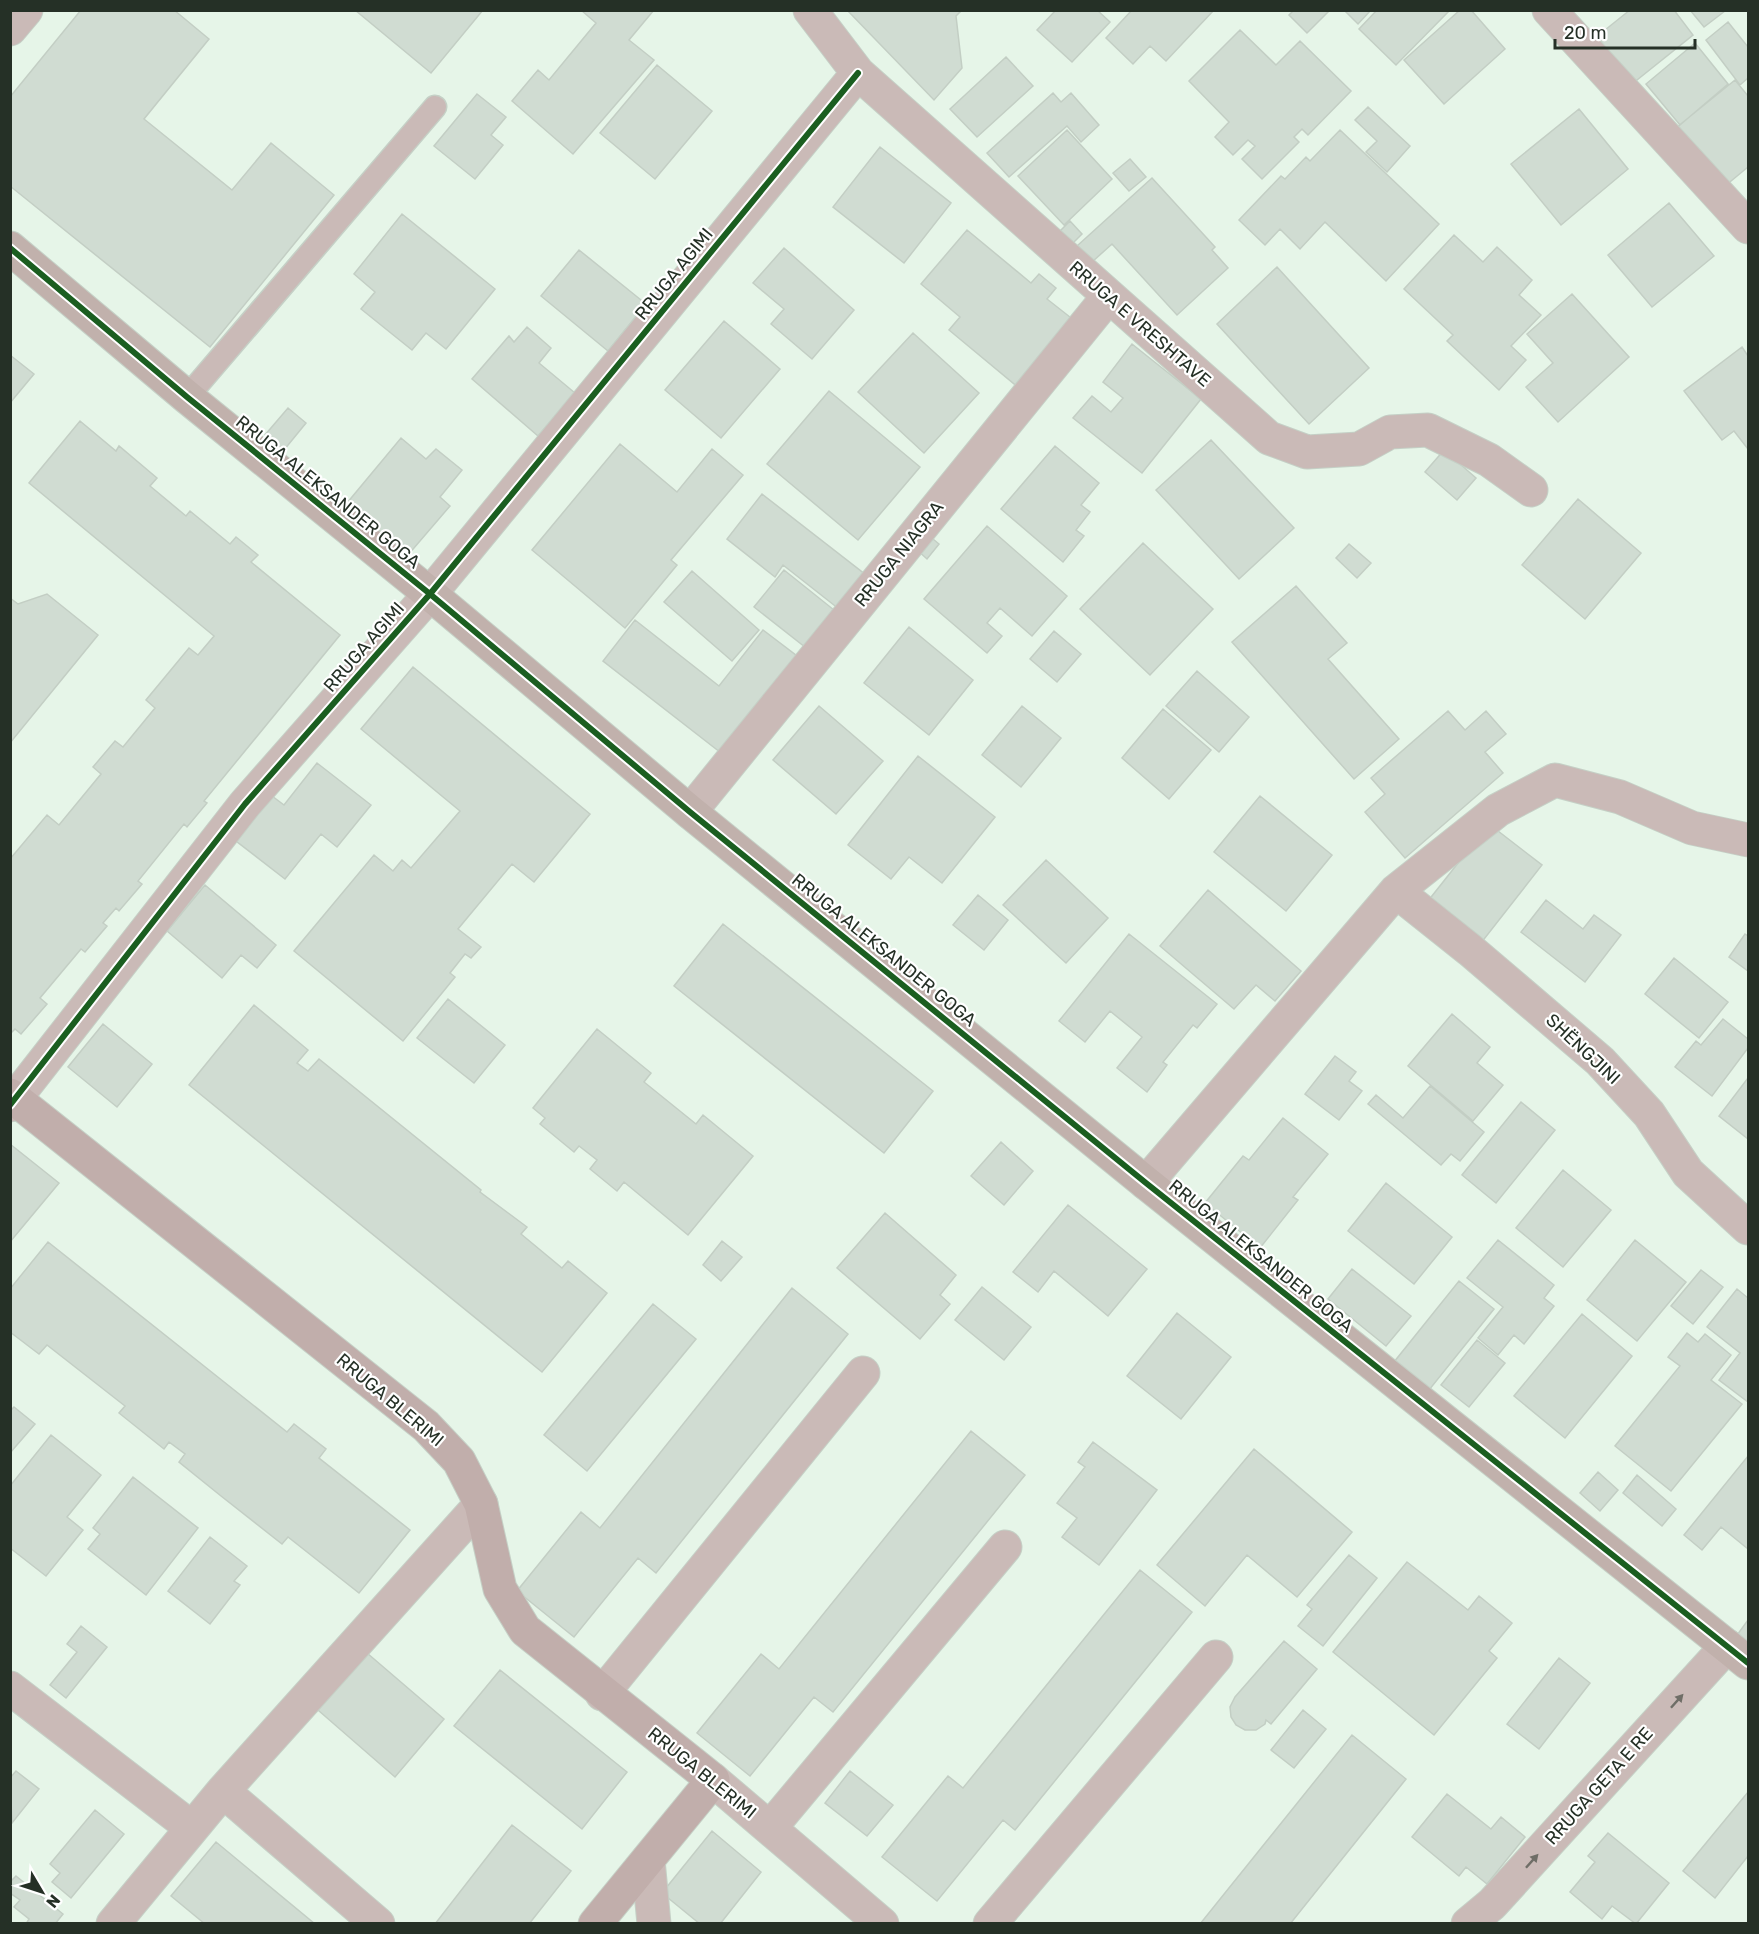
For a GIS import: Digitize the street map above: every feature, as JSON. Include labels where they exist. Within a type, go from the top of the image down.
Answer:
[{"type":"main road","name":"RRUGA ALEKSANDER GOGA","points":[[10,248],[187,398],[430,594],[690,812],[1146,1184],[1738,1655]]},
{"type":"street","points":[[10,29],[26,10]]},
{"type":"street","name":"RRUGA E VRESHTAVE","points":[[810,10],[858,73],[1269,438],[1307,452],[1359,449],[1390,432],[1428,430],[1489,460],[1531,490]]},
{"type":"street","points":[[1549,10],[1745,217]]},
{"type":"street","name":"RRUGA AGIMI","points":[[12,1100],[246,804],[430,594],[858,73]]},
{"type":"street","name":"RRUGA NIAGRA","points":[[690,812],[1108,297]]},
{"type":"street","points":[[1146,1184],[1396,891],[1498,810],[1555,780],[1620,797],[1692,828],[1749,840]]},
{"type":"street","name":"SHËNGJINI","points":[[1396,891],[1470,950],[1600,1061],[1649,1114],[1688,1173],[1749,1228]]},
{"type":"street","name":"RRUGA BLERIMI","points":[[12,1100],[426,1426],[459,1461],[481,1504],[500,1589],[525,1630],[602,1694],[713,1780],[882,1923]]},
{"type":"street","points":[[602,1694],[862,1373]]},
{"type":"street","points":[[113,1923],[223,1791],[481,1504]]},
{"type":"street","points":[[770,1828],[1005,1547]]},
{"type":"street","name":"RRUGA GETA E RE","points":[[1480,1914],[1738,1655]]},
{"type":"street","points":[[990,1923],[1216,1657]]},
{"type":"street","points":[[10,1688],[192,1828]]},
{"type":"street","points":[[595,1923],[713,1780]]},
{"type":"street","points":[[223,1791],[378,1923]]},
{"type":"street","points":[[648,1860],[654,1923]]},
{"type":"lane","points":[[187,398],[435,107]]},
{"type":"building","points":[[81,10],[174,10],[209,39],[144,119],[232,190],[271,143],[334,195],[210,347],[10,186],[10,97]]},
{"type":"building","points":[[355,10],[483,10],[431,73]]},
{"type":"building","points":[[581,10],[654,10],[629,40],[654,60],[573,154],[512,101],[538,70],[549,80],[596,23]]},
{"type":"building","points":[[847,10],[962,10],[956,16],[962,68],[934,100]]},
{"type":"building","points":[[1056,10],[1097,10],[1110,22],[1072,62],[1037,30]]},
{"type":"building","points":[[1132,10],[1214,10],[1166,61],[1150,46],[1133,64],[1106,38]]},
{"type":"building","points":[[1294,10],[1330,10],[1307,33],[1289,15]]},
{"type":"building","points":[[1344,10],[1371,10],[1358,24]]},
{"type":"building","points":[[1377,10],[1450,10],[1396,65],[1359,29]]},
{"type":"building","points":[[1460,10],[1471,10],[1505,49],[1444,104],[1404,60]]},
{"type":"building","points":[[1630,10],[1674,10],[1693,35],[1632,84],[1595,38]]},
{"type":"building","points":[[1690,10],[1725,10],[1725,11],[1704,27]]},
{"type":"building","points":[[1728,22],[1748,47],[1748,78],[1740,85],[1706,40]]},
{"type":"building","points":[[1240,30],[1276,65],[1300,41],[1351,91],[1308,135],[1302,129],[1294,137],[1299,142],[1262,179],[1242,159],[1255,146],[1248,140],[1233,155],[1215,137],[1229,122],[1189,81]]},
{"type":"building","points":[[1695,43],[1728,84],[1680,125],[1646,84]]},
{"type":"building","points":[[1006,57],[1033,86],[977,137],[950,109]]},
{"type":"building","points":[[657,65],[712,111],[655,179],[600,133]]},
{"type":"building","points":[[1735,80],[1748,96],[1748,167],[1725,186],[1677,127]]},
{"type":"building","points":[[1053,93],[1061,102],[1071,93],[1099,125],[1081,142],[1067,126],[1009,177],[987,153]]},
{"type":"building","points":[[477,94],[506,117],[491,135],[503,145],[475,179],[434,146]]},
{"type":"building","points":[[1368,107],[1410,146],[1387,172],[1366,152],[1377,141],[1355,120]]},
{"type":"building","points":[[1579,109],[1628,169],[1561,225],[1511,164]]},
{"type":"building","points":[[1067,130],[1112,179],[1064,225],[1018,176]]},
{"type":"building","points":[[1340,130],[1439,224],[1386,281],[1325,222],[1300,249],[1280,229],[1265,245],[1239,220],[1281,176],[1285,179],[1306,157],[1310,161]]},
{"type":"building","points":[[880,147],[951,203],[904,263],[833,207]]},
{"type":"building","points":[[1130,159],[1146,177],[1129,191],[1113,173]]},
{"type":"building","points":[[1152,178],[1215,247],[1212,250],[1228,268],[1177,315],[1112,244],[1092,262],[1077,246]]},
{"type":"building","points":[[1669,203],[1714,256],[1652,307],[1608,255]]},
{"type":"building","points":[[402,214],[495,289],[446,349],[426,333],[412,350],[361,309],[375,292],[354,274]]},
{"type":"building","points":[[1070,221],[1082,234],[1072,244],[1060,231]]},
{"type":"building","points":[[967,230],[1031,283],[1039,274],[1056,288],[1047,299],[1075,321],[1019,388],[949,330],[960,317],[921,284]]},
{"type":"building","points":[[1454,235],[1483,262],[1497,247],[1532,280],[1519,295],[1541,315],[1511,346],[1526,360],[1499,390],[1447,341],[1453,335],[1404,289]]},
{"type":"building","points":[[784,248],[854,310],[812,359],[771,324],[784,309],[753,283]]},
{"type":"building","points":[[579,250],[646,304],[608,351],[541,296]]},
{"type":"building","points":[[1277,267],[1369,368],[1309,424],[1217,324]]},
{"type":"building","points":[[1572,294],[1629,357],[1558,422],[1526,387],[1553,363],[1527,334]]},
{"type":"building","points":[[724,321],[780,369],[721,438],[665,390]]},
{"type":"building","points":[[527,327],[551,348],[539,363],[575,393],[538,436],[472,379],[509,336],[514,342]]},
{"type":"building","points":[[913,333],[979,393],[924,453],[858,392]]},
{"type":"building","points":[[1132,344],[1201,399],[1142,473],[1073,418],[1092,396],[1111,412],[1123,398],[1103,382]]},
{"type":"building","points":[[1742,347],[1748,356],[1748,449],[1734,431],[1722,440],[1684,391]]},
{"type":"building","points":[[10,355],[34,374],[10,403]]},
{"type":"building","points":[[829,391],[920,467],[858,540],[767,464]]},
{"type":"building","points":[[288,408],[306,423],[284,450],[265,435]]},
{"type":"building","points":[[80,421],[116,451],[119,446],[157,478],[150,486],[186,516],[190,511],[230,544],[236,537],[258,555],[251,562],[340,635],[204,801],[207,803],[187,827],[184,824],[138,881],[142,884],[119,911],[116,908],[103,923],[107,926],[85,952],[81,949],[40,998],[47,1004],[21,1034],[15,1029],[10,1034],[10,859],[47,815],[59,825],[101,774],[93,767],[115,741],[123,747],[155,708],[146,700],[189,648],[198,655],[214,636],[29,483]]},
{"type":"building","points":[[401,438],[426,459],[436,449],[462,470],[440,497],[450,506],[408,555],[347,503]]},
{"type":"building","points":[[1211,440],[1294,528],[1239,579],[1156,490]]},
{"type":"building","points":[[620,444],[677,492],[712,449],[743,475],[671,560],[677,565],[625,628],[532,550]]},
{"type":"building","points":[[1055,446],[1099,483],[1081,505],[1090,512],[1076,530],[1084,536],[1063,562],[1001,509]]},
{"type":"building","points":[[1444,450],[1476,478],[1457,500],[1425,472]]},
{"type":"building","points":[[762,494],[866,575],[839,609],[783,565],[775,577],[727,539]]},
{"type":"building","points":[[1578,499],[1641,553],[1585,619],[1522,565]]},
{"type":"building","points":[[987,526],[1067,596],[1032,636],[1000,608],[987,623],[1002,636],[987,653],[924,599]]},
{"type":"building","points":[[927,534],[939,544],[927,559],[915,548]]},
{"type":"building","points":[[1143,543],[1213,609],[1150,675],[1080,609]]},
{"type":"building","points":[[1349,544],[1371,563],[1357,578],[1336,558]]},
{"type":"building","points":[[784,570],[839,614],[810,651],[754,607]]},
{"type":"building","points":[[692,571],[759,630],[732,661],[664,602]]},
{"type":"building","points":[[1296,586],[1347,643],[1328,659],[1399,739],[1354,779],[1232,642]]},
{"type":"building","points":[[47,594],[98,635],[10,743],[10,598],[18,604]]},
{"type":"building","points":[[635,620],[719,686],[763,630],[801,659],[725,756],[603,661]]},
{"type":"building","points":[[909,627],[973,680],[929,735],[864,683]]},
{"type":"building","points":[[1054,631],[1081,654],[1057,682],[1030,659]]},
{"type":"building","points":[[413,667],[590,814],[534,882],[512,864],[458,929],[481,947],[471,958],[465,954],[450,973],[455,977],[403,1041],[294,951],[374,855],[393,871],[402,860],[411,868],[460,811],[361,729]]},
{"type":"building","points":[[1197,671],[1249,717],[1219,752],[1166,706]]},
{"type":"building","points":[[819,706],[883,761],[836,814],[773,760]]},
{"type":"building","points":[[1022,706],[1061,738],[1021,787],[982,755]]},
{"type":"building","points":[[1163,709],[1211,750],[1169,799],[1122,758]]},
{"type":"building","points":[[1448,711],[1465,730],[1486,711],[1506,734],[1485,752],[1503,773],[1405,858],[1365,812],[1385,794],[1371,778]]},
{"type":"building","points":[[918,756],[995,817],[942,883],[909,857],[891,879],[848,845]]},
{"type":"building","points":[[317,763],[371,805],[337,847],[321,834],[285,879],[236,841],[272,796],[284,805]]},
{"type":"building","points":[[1260,796],[1332,855],[1286,911],[1214,852]]},
{"type":"building","points":[[1489,824],[1542,865],[1481,943],[1428,901]]},
{"type":"building","points":[[1046,860],[1108,918],[1066,963],[1003,905]]},
{"type":"building","points":[[205,885],[276,945],[257,968],[241,955],[222,978],[167,931]]},
{"type":"building","points":[[1208,890],[1301,971],[1275,1001],[1256,985],[1234,1009],[1160,946]]},
{"type":"building","points":[[978,895],[1008,920],[984,950],[953,925]]},
{"type":"building","points":[[1546,900],[1583,929],[1594,915],[1621,935],[1585,982],[1521,932]]},
{"type":"building","points":[[723,924],[933,1091],[884,1153],[674,986]]},
{"type":"building","points":[[1129,934],[1217,1004],[1197,1028],[1193,1025],[1163,1062],[1167,1065],[1147,1092],[1117,1068],[1142,1037],[1110,1011],[1085,1042],[1059,1021]]},
{"type":"building","points":[[1745,934],[1748,936],[1748,971],[1729,957]]},
{"type":"building","points":[[1674,958],[1728,1002],[1699,1038],[1645,994]]},
{"type":"building","points":[[448,999],[505,1045],[474,1083],[417,1038]]},
{"type":"building","points":[[254,1005],[308,1050],[297,1063],[308,1071],[319,1059],[481,1190],[480,1192],[527,1227],[521,1234],[562,1268],[568,1261],[607,1293],[542,1372],[189,1085]]},
{"type":"building","points":[[1452,1014],[1490,1047],[1477,1063],[1503,1085],[1473,1121],[1408,1066]]},
{"type":"building","points":[[1723,1019],[1748,1039],[1748,1048],[1712,1096],[1675,1067],[1696,1041],[1701,1045]]},
{"type":"building","points":[[103,1024],[152,1064],[117,1107],[68,1067]]},
{"type":"building","points":[[597,1029],[651,1073],[644,1082],[696,1124],[703,1115],[753,1156],[688,1235],[624,1182],[617,1191],[590,1169],[597,1160],[579,1146],[574,1152],[540,1124],[545,1118],[533,1108]]},
{"type":"building","points":[[1335,1056],[1356,1072],[1349,1081],[1362,1091],[1339,1120],[1305,1094]]},
{"type":"building","points":[[1748,1078],[1748,1139],[1719,1116]]},
{"type":"building","points":[[1430,1086],[1484,1132],[1460,1161],[1451,1154],[1441,1165],[1368,1104],[1376,1095],[1403,1118]]},
{"type":"building","points":[[1521,1102],[1555,1130],[1496,1203],[1462,1175]]},
{"type":"building","points":[[1283,1118],[1328,1154],[1293,1197],[1298,1200],[1260,1248],[1205,1203],[1243,1156],[1249,1160]]},
{"type":"building","points":[[1001,1142],[1033,1171],[1004,1205],[971,1176]]},
{"type":"building","points":[[10,1144],[59,1183],[10,1242]]},
{"type":"building","points":[[1563,1170],[1611,1210],[1563,1267],[1516,1228]]},
{"type":"building","points":[[1386,1183],[1452,1237],[1414,1284],[1348,1231]]},
{"type":"building","points":[[1068,1205],[1147,1269],[1108,1316],[1054,1271],[1038,1292],[1013,1272]]},
{"type":"building","points":[[885,1213],[956,1275],[940,1295],[950,1304],[920,1339],[837,1268]]},
{"type":"building","points":[[1498,1240],[1554,1285],[1544,1298],[1554,1306],[1524,1344],[1514,1335],[1498,1355],[1478,1338],[1503,1307],[1467,1278]]},
{"type":"building","points":[[1635,1240],[1686,1282],[1637,1341],[1587,1300]]},
{"type":"building","points":[[722,1241],[742,1257],[721,1281],[703,1265]]},
{"type":"building","points":[[48,1242],[287,1432],[294,1424],[326,1449],[319,1458],[410,1530],[359,1593],[288,1537],[282,1544],[221,1496],[179,1462],[185,1454],[169,1442],[164,1449],[119,1413],[125,1406],[47,1345],[39,1354],[10,1332],[10,1289]]},
{"type":"building","points":[[1352,1269],[1411,1316],[1386,1346],[1328,1299]]},
{"type":"building","points":[[1701,1270],[1723,1287],[1693,1324],[1671,1306]]},
{"type":"building","points":[[1459,1281],[1494,1309],[1425,1395],[1390,1367]]},
{"type":"building","points":[[982,1287],[1031,1327],[1004,1360],[955,1320]]},
{"type":"building","points":[[792,1288],[848,1334],[656,1573],[638,1558],[574,1637],[517,1591],[581,1512],[600,1528]]},
{"type":"building","points":[[1737,1289],[1748,1298],[1748,1402],[1719,1380],[1740,1353],[1707,1327]]},
{"type":"building","points":[[653,1304],[696,1339],[587,1471],[544,1435]]},
{"type":"building","points":[[1177,1313],[1231,1357],[1181,1419],[1127,1376]]},
{"type":"building","points":[[1582,1314],[1632,1356],[1565,1438],[1514,1396]]},
{"type":"building","points":[[1687,1333],[1698,1342],[1705,1334],[1731,1355],[1711,1380],[1742,1404],[1671,1491],[1615,1446],[1680,1366],[1668,1357]]},
{"type":"building","points":[[1477,1340],[1505,1363],[1469,1407],[1441,1385]]},
{"type":"building","points":[[14,1407],[35,1424],[10,1453],[10,1411]]},
{"type":"building","points":[[971,1431],[1025,1475],[833,1712],[814,1697],[750,1776],[697,1733],[761,1654],[779,1669]]},
{"type":"building","points":[[51,1435],[101,1475],[67,1517],[83,1530],[46,1576],[10,1548],[10,1486]]},
{"type":"building","points":[[1093,1442],[1157,1490],[1099,1565],[1062,1537],[1077,1518],[1057,1503],[1085,1467],[1078,1462]]},
{"type":"building","points":[[1254,1449],[1352,1532],[1297,1597],[1247,1555],[1205,1606],[1157,1565]]},
{"type":"building","points":[[1748,1456],[1748,1549],[1721,1527],[1702,1550],[1684,1535]]},
{"type":"building","points":[[1598,1472],[1618,1490],[1600,1511],[1580,1493]]},
{"type":"building","points":[[1637,1475],[1676,1509],[1662,1526],[1623,1493]]},
{"type":"building","points":[[133,1477],[198,1528],[146,1595],[88,1549],[100,1534],[93,1528]]},
{"type":"building","points":[[210,1537],[247,1566],[234,1581],[240,1585],[210,1624],[168,1591]]},
{"type":"building","points":[[1349,1555],[1377,1578],[1323,1646],[1298,1626],[1312,1609],[1307,1605]]},
{"type":"building","points":[[1407,1562],[1468,1610],[1479,1596],[1512,1623],[1489,1651],[1497,1658],[1434,1735],[1333,1652]]},
{"type":"building","points":[[1140,1570],[1192,1612],[1015,1830],[1003,1820],[937,1901],[882,1857],[948,1776],[963,1788]]},
{"type":"building","points":[[1748,1620],[1748,1644],[1737,1635]]},
{"type":"building","points":[[81,1626],[107,1647],[66,1698],[50,1685],[77,1652],[67,1644]]},
{"type":"building","points":[[1284,1641],[1317,1669],[1271,1724],[1266,1720],[1265,1724],[1256,1730],[1245,1730],[1236,1725],[1231,1717],[1230,1707],[1235,1697]]},
{"type":"building","points":[[360,1647],[444,1719],[395,1777],[311,1704]]},
{"type":"building","points":[[1559,1658],[1590,1683],[1539,1749],[1507,1724]]},
{"type":"building","points":[[500,1670],[627,1772],[582,1829],[454,1726]]},
{"type":"building","points":[[1303,1710],[1326,1729],[1294,1768],[1271,1750]]},
{"type":"building","points":[[1352,1735],[1406,1779],[1290,1924],[1200,1924]]},
{"type":"building","points":[[16,1771],[39,1789],[12,1823],[10,1778]]},
{"type":"building","points":[[850,1771],[893,1805],[867,1836],[825,1803]]},
{"type":"building","points":[[1748,1792],[1748,1856],[1715,1898],[1683,1871]]},
{"type":"building","points":[[1447,1794],[1491,1829],[1501,1817],[1525,1837],[1487,1884],[1466,1867],[1459,1876],[1412,1837]]},
{"type":"building","points":[[95,1810],[124,1834],[71,1898],[52,1882],[60,1873],[50,1864]]},
{"type":"building","points":[[512,1825],[571,1871],[529,1924],[435,1924]]},
{"type":"building","points":[[712,1831],[761,1872],[720,1924],[700,1924],[662,1893]]},
{"type":"building","points":[[1608,1833],[1669,1883],[1636,1924],[1612,1906],[1602,1919],[1570,1892],[1595,1862],[1588,1856]]},
{"type":"building","points":[[216,1842],[315,1924],[205,1924],[171,1896]]},
{"type":"building","points":[[16,1876],[63,1914],[55,1924],[26,1924],[29,1919],[14,1907],[20,1900],[10,1893],[10,1882]]},
{"type":"cycle path","points":[[10,1105],[245,804],[430,594],[858,73]]},
{"type":"cycle path","points":[[10,248],[187,397],[430,594],[690,812],[1146,1183],[1748,1663]]}]
